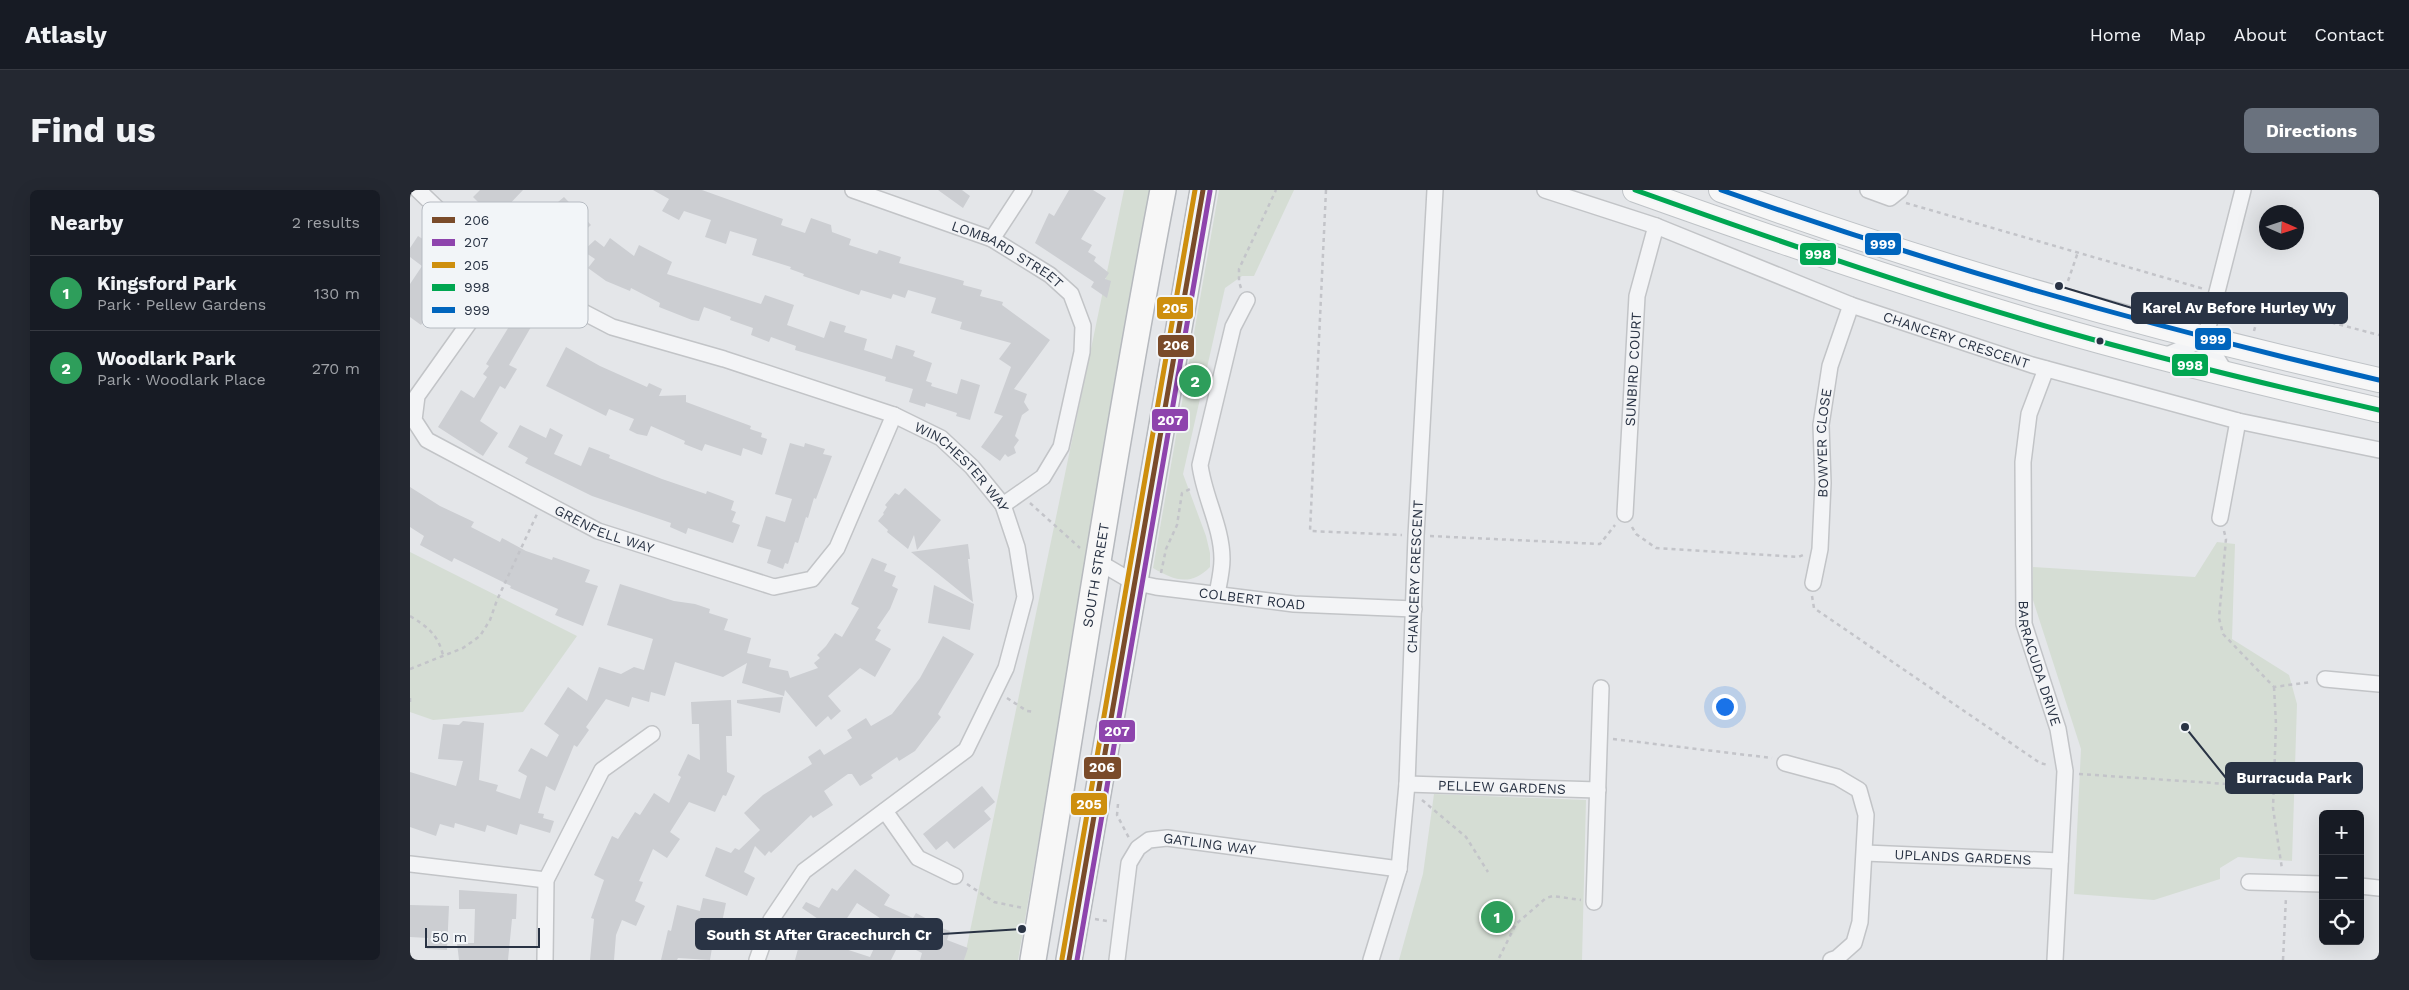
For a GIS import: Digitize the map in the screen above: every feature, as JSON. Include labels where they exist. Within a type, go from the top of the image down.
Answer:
[{"type":"highway","name":"SOUTH STREET","points":[[1033,960],[1097,561],[1163,190]]},
{"type":"highway","points":[[1069,960],[1145,584],[1203,190]]},
{"type":"main road","points":[[1635,190],[1883,276],[2049,327],[2227,375],[2379,410]]},
{"type":"main road","points":[[1721,190],[1850,235],[2061,300],[2205,340],[2379,380]]},
{"type":"street","name":"LOMBARD STREET","points":[[853,190],[992,239],[1050,275],[1072,294],[1083,326],[1082,352],[1061,447],[1043,477],[1023,493],[1002,505]]},
{"type":"street","points":[[992,239],[1024,190]]},
{"type":"street","name":"CHANCERY CRESCENT","points":[[1371,960],[1399,869],[1407,784],[1416,536],[1435,190]]},
{"type":"street","name":"CHANCERY CRESCENT","points":[[1546,190],[1656,226],[1850,305],[2046,369],[2238,421],[2379,450]]},
{"type":"street","points":[[1868,190],[1895,194]]},
{"type":"street","points":[[2227,375],[2205,340],[2243,190]]},
{"type":"street","name":"WINCHESTER WAY","points":[[420,191],[433,202]]},
{"type":"street","name":"SUNBIRD COURT","points":[[1626,514],[1637,296],[1656,226]]},
{"type":"street","points":[[1217,594],[1222,560],[1219,534],[1202,484],[1200,465],[1233,327],[1247,300]]},
{"type":"street","name":"BOWYER CLOSE","points":[[1813,583],[1820,548],[1823,483],[1821,425],[1830,366],[1850,305]]},
{"type":"street","name":"WINCHESTER WAY","points":[[588,315],[612,327],[724,359],[894,414],[941,438],[972,467],[1002,505],[1017,547],[1025,597],[1006,668],[966,750],[885,811],[846,837],[804,871],[771,920],[757,960]]},
{"type":"street","name":"GRENFELL WAY","points":[[465,328],[417,396],[414,420],[427,440],[598,531],[774,587],[812,579],[837,548],[894,414]]},
{"type":"street","points":[[2160,358],[2205,340]]},
{"type":"street","name":"BARRACUDA DRIVE","points":[[2046,369],[2030,414],[2023,462],[2024,624],[2064,753],[2065,770],[2055,960]]},
{"type":"street","points":[[2220,518],[2238,421]]},
{"type":"street","name":"COLBERT ROAD","points":[[1097,561],[1145,584],[1294,604],[1414,609]]},
{"type":"street","points":[[2325,680],[2379,684]]},
{"type":"street","points":[[1594,902],[1601,688]]},
{"type":"street","points":[[545,960],[546,880],[602,770],[652,734]]},
{"type":"street","points":[[1785,763],[1837,777],[1859,790],[1866,815],[1860,922],[1854,943],[1837,958],[1831,960]]},
{"type":"street","name":"PELLEW GARDENS","points":[[1407,784],[1598,790]]},
{"type":"street","points":[[885,811],[918,858],[955,876]]},
{"type":"street","name":"GATLING WAY","points":[[1138,848],[1149,840],[1168,838],[1399,869]]},
{"type":"street","points":[[1117,960],[1129,863],[1138,848]]},
{"type":"street","name":"UPLANDS GARDENS","points":[[1865,853],[2060,862]]},
{"type":"street","points":[[410,864],[546,880]]},
{"type":"street","points":[[2249,882],[2319,884]]},
{"type":"street","points":[[2364,886],[2379,888]]},
{"type":"path","points":[[1247,300],[1239,282],[1239,269],[1276,190]]},
{"type":"path","points":[[1326,190],[1310,531],[1600,544],[1603,537],[1626,514],[1636,534],[1656,548],[1798,557],[1820,548]]},
{"type":"path","points":[[1895,194],[2206,290]]},
{"type":"path","points":[[2233,297],[2379,335]]},
{"type":"path","points":[[1145,584],[1178,525],[1182,493],[1202,484]]},
{"type":"path","points":[[1023,493],[1069,539],[1097,561]]},
{"type":"path","points":[[410,669],[463,648],[480,636],[490,620],[497,600],[543,502]]},
{"type":"path","points":[[2220,518],[2226,539],[2219,618],[2223,634],[2274,687],[2276,724],[2272,787],[2273,808],[2282,869]]},
{"type":"path","points":[[1813,583],[1811,601],[1814,608],[2040,763],[2054,766]]},
{"type":"path","points":[[410,616],[428,627],[439,640],[443,655]]},
{"type":"path","points":[[2274,687],[2325,680]]},
{"type":"path","points":[[995,691],[1027,711],[1034,712]]},
{"type":"path","points":[[1599,737],[1765,756],[1785,763]]},
{"type":"path","points":[[2074,774],[2272,787]]},
{"type":"path","points":[[1407,784],[1436,813],[1466,837],[1488,872]]},
{"type":"path","points":[[1118,800],[1117,815],[1122,827],[1138,848]]},
{"type":"path","points":[[2283,960],[2287,894]]},
{"type":"path","points":[[1499,958],[1516,924],[1546,898],[1554,896],[1594,902]]},
{"type":"shaded area","points":[[1124,190],[1151,190],[1018,960],[964,960]]},
{"type":"shaded area","points":[[1219,190],[1294,190],[1254,276],[1242,276],[1225,288],[1183,474],[1206,536],[1210,553],[1210,567],[1196,577],[1182,580],[1168,576],[1153,568]]},
{"type":"shaded area","points":[[2217,542],[2235,544],[2232,639],[2289,675],[2297,704],[2292,861],[2238,857],[2220,868],[2220,879],[2154,900],[2074,894],[2081,749],[2032,597],[2033,567],[2195,577]]},
{"type":"shaded area","points":[[410,552],[577,636],[523,712],[433,720],[410,712]]},
{"type":"shaded area","points":[[1434,794],[1586,800],[1582,960],[1399,960],[1423,874]]},
{"type":"building","points":[[480,190],[523,190],[512,202],[478,202],[473,197]]},
{"type":"building","points":[[653,190],[702,190],[783,219],[781,225],[805,233],[811,218],[831,225],[832,232],[851,239],[849,245],[877,254],[879,250],[901,257],[899,263],[964,281],[963,285],[982,290],[980,296],[1003,302],[1002,305],[1050,340],[1014,389],[1027,394],[1024,402],[1029,410],[1022,415],[1015,436],[1019,440],[1014,447],[1016,453],[1008,457],[1005,454],[1000,461],[981,447],[1003,416],[994,413],[1011,367],[999,359],[1011,343],[960,329],[962,322],[931,313],[936,298],[908,290],[905,298],[893,294],[891,299],[861,290],[859,295],[803,276],[804,274],[790,269],[791,267],[752,255],[757,239],[730,231],[726,244],[705,237],[711,220],[684,211],[679,220],[662,211],[669,199]]},
{"type":"building","points":[[938,190],[962,190],[970,196],[963,208]]},
{"type":"building","points":[[1069,190],[1093,190],[1106,198],[1081,239],[1092,245],[1088,252],[1096,257],[1094,261],[1109,273],[1105,279],[1111,281],[1107,298],[1091,287],[1094,282],[1035,243],[1049,213],[1054,216]]},
{"type":"building","points":[[564,197],[569,202],[558,202]]},
{"type":"building","points":[[418,236],[422,239],[422,266],[410,257],[410,248]]},
{"type":"building","points":[[610,238],[634,256],[639,245],[672,262],[667,274],[761,304],[765,295],[794,305],[787,325],[824,338],[830,321],[846,326],[844,332],[867,339],[864,350],[892,359],[896,345],[915,351],[913,356],[932,363],[926,381],[932,383],[931,386],[957,394],[961,379],[980,385],[970,420],[956,416],[957,413],[926,403],[925,407],[909,402],[913,389],[885,381],[886,377],[795,350],[796,346],[771,337],[769,342],[751,335],[753,328],[730,320],[731,317],[704,307],[699,321],[659,307],[660,303],[631,288],[630,291],[606,281],[588,268],[595,259],[588,254],[588,246],[595,240],[604,247]]},
{"type":"building","points":[[422,266],[421,325],[410,317],[410,284]]},
{"type":"building","points":[[508,328],[530,328],[509,365],[517,369],[505,389],[500,386],[480,421],[498,433],[483,456],[438,427],[461,390],[474,398],[487,377],[483,374],[489,366],[486,364]]},
{"type":"building","points":[[566,347],[600,366],[647,387],[649,383],[662,389],[659,396],[686,395],[686,402],[751,426],[750,429],[762,433],[761,437],[767,439],[762,455],[743,448],[741,456],[705,444],[702,451],[684,444],[685,441],[651,426],[647,436],[637,434],[629,430],[634,419],[609,409],[606,416],[546,386]]},
{"type":"building","points":[[520,425],[546,438],[550,428],[563,435],[554,454],[581,466],[589,447],[610,455],[609,458],[662,479],[706,494],[707,491],[734,501],[731,510],[736,512],[732,522],[740,525],[733,543],[688,528],[686,534],[670,527],[671,523],[592,496],[525,463],[528,458],[508,447]]},
{"type":"building","points":[[790,443],[804,447],[805,443],[825,449],[823,454],[832,456],[816,499],[814,498],[808,518],[806,517],[798,543],[795,542],[788,564],[785,563],[783,569],[767,563],[771,550],[757,546],[766,516],[785,522],[792,499],[775,494]]},
{"type":"building","points":[[410,487],[440,506],[474,522],[471,527],[500,542],[502,538],[526,551],[552,560],[553,557],[590,570],[585,582],[598,586],[583,626],[555,615],[558,609],[510,588],[511,586],[454,558],[452,562],[420,545],[424,536],[410,527]]},
{"type":"building","points":[[905,488],[941,520],[917,550],[914,535],[908,549],[887,532],[888,530],[878,521],[884,514],[887,507],[885,505],[895,493],[899,495]]},
{"type":"building","points":[[968,544],[970,559],[968,559],[973,602],[911,552]]},
{"type":"building","points":[[872,558],[887,564],[884,571],[896,576],[892,586],[898,589],[890,609],[877,628],[881,630],[875,640],[891,649],[875,677],[860,668],[828,696],[841,711],[831,720],[828,716],[816,727],[785,690],[784,696],[742,683],[747,663],[723,677],[675,662],[665,696],[651,692],[649,702],[632,697],[629,707],[606,699],[586,727],[589,730],[577,747],[574,745],[555,791],[546,786],[538,813],[544,814],[543,818],[554,821],[550,833],[520,824],[517,835],[487,825],[485,832],[455,823],[454,828],[440,824],[436,836],[410,827],[410,772],[456,786],[463,761],[438,759],[443,724],[459,725],[463,721],[484,723],[479,780],[498,785],[496,791],[520,799],[527,776],[518,771],[531,748],[547,757],[559,735],[544,724],[568,687],[587,701],[599,667],[621,674],[634,667],[644,670],[653,639],[607,625],[620,584],[674,601],[695,604],[710,609],[709,613],[728,619],[724,630],[751,638],[747,653],[771,659],[769,667],[788,671],[790,678],[818,668],[814,663],[820,658],[817,655],[835,633],[842,637],[859,608],[851,604]]},
{"type":"building","points":[[934,585],[974,604],[970,630],[928,623]]},
{"type":"building","points":[[943,636],[974,654],[938,714],[941,717],[915,751],[899,761],[897,757],[871,775],[873,778],[860,786],[852,774],[848,774],[824,791],[833,805],[813,818],[811,815],[771,853],[769,851],[765,856],[755,846],[744,872],[755,878],[747,896],[705,876],[716,847],[731,853],[735,848],[739,850],[760,830],[744,813],[763,795],[812,764],[808,757],[820,749],[824,755],[852,738],[847,730],[866,718],[871,726],[892,714],[920,678]]},
{"type":"building","points":[[783,697],[780,713],[737,703],[737,700]]},
{"type":"building","points":[[731,700],[732,736],[726,736],[727,772],[735,776],[726,796],[723,795],[715,812],[689,802],[670,832],[680,839],[667,858],[653,849],[639,881],[643,882],[635,901],[645,906],[636,926],[622,920],[616,935],[614,960],[590,960],[594,919],[591,918],[604,880],[594,875],[612,836],[618,839],[635,812],[640,815],[654,793],[669,803],[681,777],[678,775],[688,754],[700,760],[699,724],[692,724],[691,702]]},
{"type":"building","points":[[982,786],[995,802],[984,811],[991,819],[954,849],[947,841],[936,850],[923,834]]},
{"type":"building","points":[[855,869],[890,895],[884,905],[913,918],[916,913],[929,920],[928,923],[950,931],[947,940],[968,948],[964,960],[920,960],[922,953],[900,942],[891,960],[795,960],[801,938],[818,942],[824,923],[802,908],[806,902],[819,908],[832,888],[837,891]],"holes":[[[857,903],[886,922],[870,957],[830,944]]]},
{"type":"building","points":[[459,890],[517,894],[516,919],[512,919],[508,960],[459,960],[457,943],[474,943],[475,909],[459,909]]},
{"type":"building","points":[[703,898],[726,903],[719,937],[714,936],[710,960],[678,958],[677,960],[661,960],[668,930],[671,931],[677,905],[700,911]]},
{"type":"building","points":[[410,905],[449,906],[447,950],[427,949],[428,938],[410,937]]},
{"type":"transit line","name":"205","points":[[1062,959],[1195,190]]},
{"type":"transit line","name":"206","points":[[1069,960],[1203,190]]},
{"type":"transit line","name":"998","points":[[1635,190],[1862,269],[2033,322],[2199,367],[2379,410]]},
{"type":"transit line","name":"999","points":[[1721,190],[1802,218],[2047,294],[2212,339],[2379,380]]},
{"type":"transit line","name":"207","points":[[1077,960],[1210,191]]},
{"type":"place","name":"Karel Av Before Hurley Wy","points":[[2059,286]]},
{"type":"place","name":"Woodlark Park","points":[[1195,381]]},
{"type":"place","name":"Burracuda Park","points":[[2185,727]]},
{"type":"place","name":"Kingsford Park","points":[[1497,917]]},
{"type":"place","name":"South St After Gracechurch Cr","points":[[1022,929]]}]
